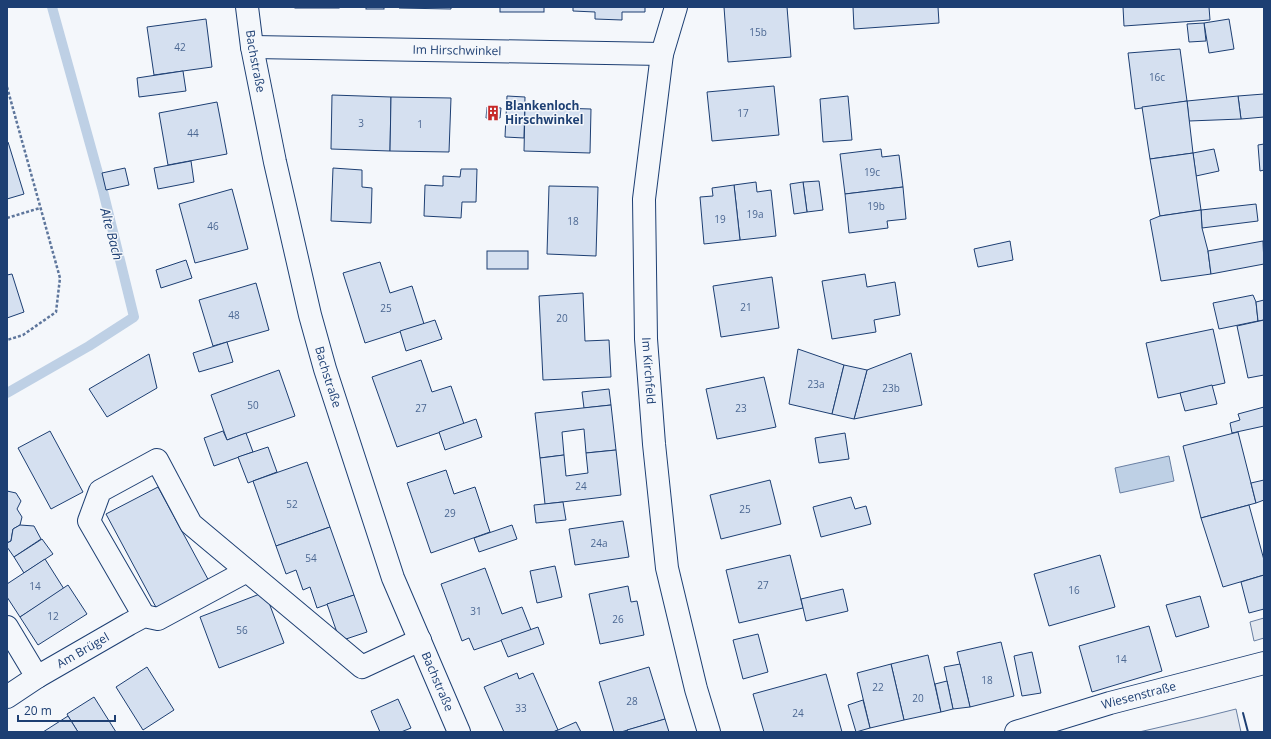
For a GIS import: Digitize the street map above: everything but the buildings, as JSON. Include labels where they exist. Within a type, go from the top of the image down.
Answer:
[{"type":"street","name":"Bachstraße","points":[[248,7],[252,47],[274,162],[310,315],[325,369],[393,578],[459,732]]},
{"type":"street","name":"Im Kirchfeld","points":[[676,7],[662,54],[644,199],[646,339],[654,444],[667,568],[696,689],[709,732]]},
{"type":"street","name":"Im Hirschwinkel","points":[[252,47],[662,54]]},
{"type":"street","points":[[247,571],[158,619],[136,620],[89,522],[100,492],[157,460],[191,524],[362,667],[420,640]]},
{"type":"street","name":"Am Brügel","points":[[7,697],[37,677],[136,620]]},
{"type":"street","points":[[7,627],[37,677]]},
{"type":"street","name":"Wiesenstraße","points":[[1016,732],[1110,703],[1264,663]]},
{"type":"path","points":[[7,87],[60,278],[56,312],[24,336],[7,340]]},
{"type":"path","points":[[7,218],[40,208]]},
{"type":"shaded area","points":[[1264,618],[1264,638],[1254,641],[1250,622]]},
{"type":"shaded area","points":[[1236,709],[1241,732],[1139,732],[1204,717]]},
{"type":"water","points":[[1169,456],[1174,481],[1120,493],[1115,468]]},
{"type":"waterway","name":"Alte Bach","points":[[7,393],[89,346],[134,317],[103,191],[52,7]]},
{"type":"wall","points":[[1243,713],[1248,732]]},
{"type":"place","name":"Blankenloch Hirschwinkel","points":[[493,113]]}]
